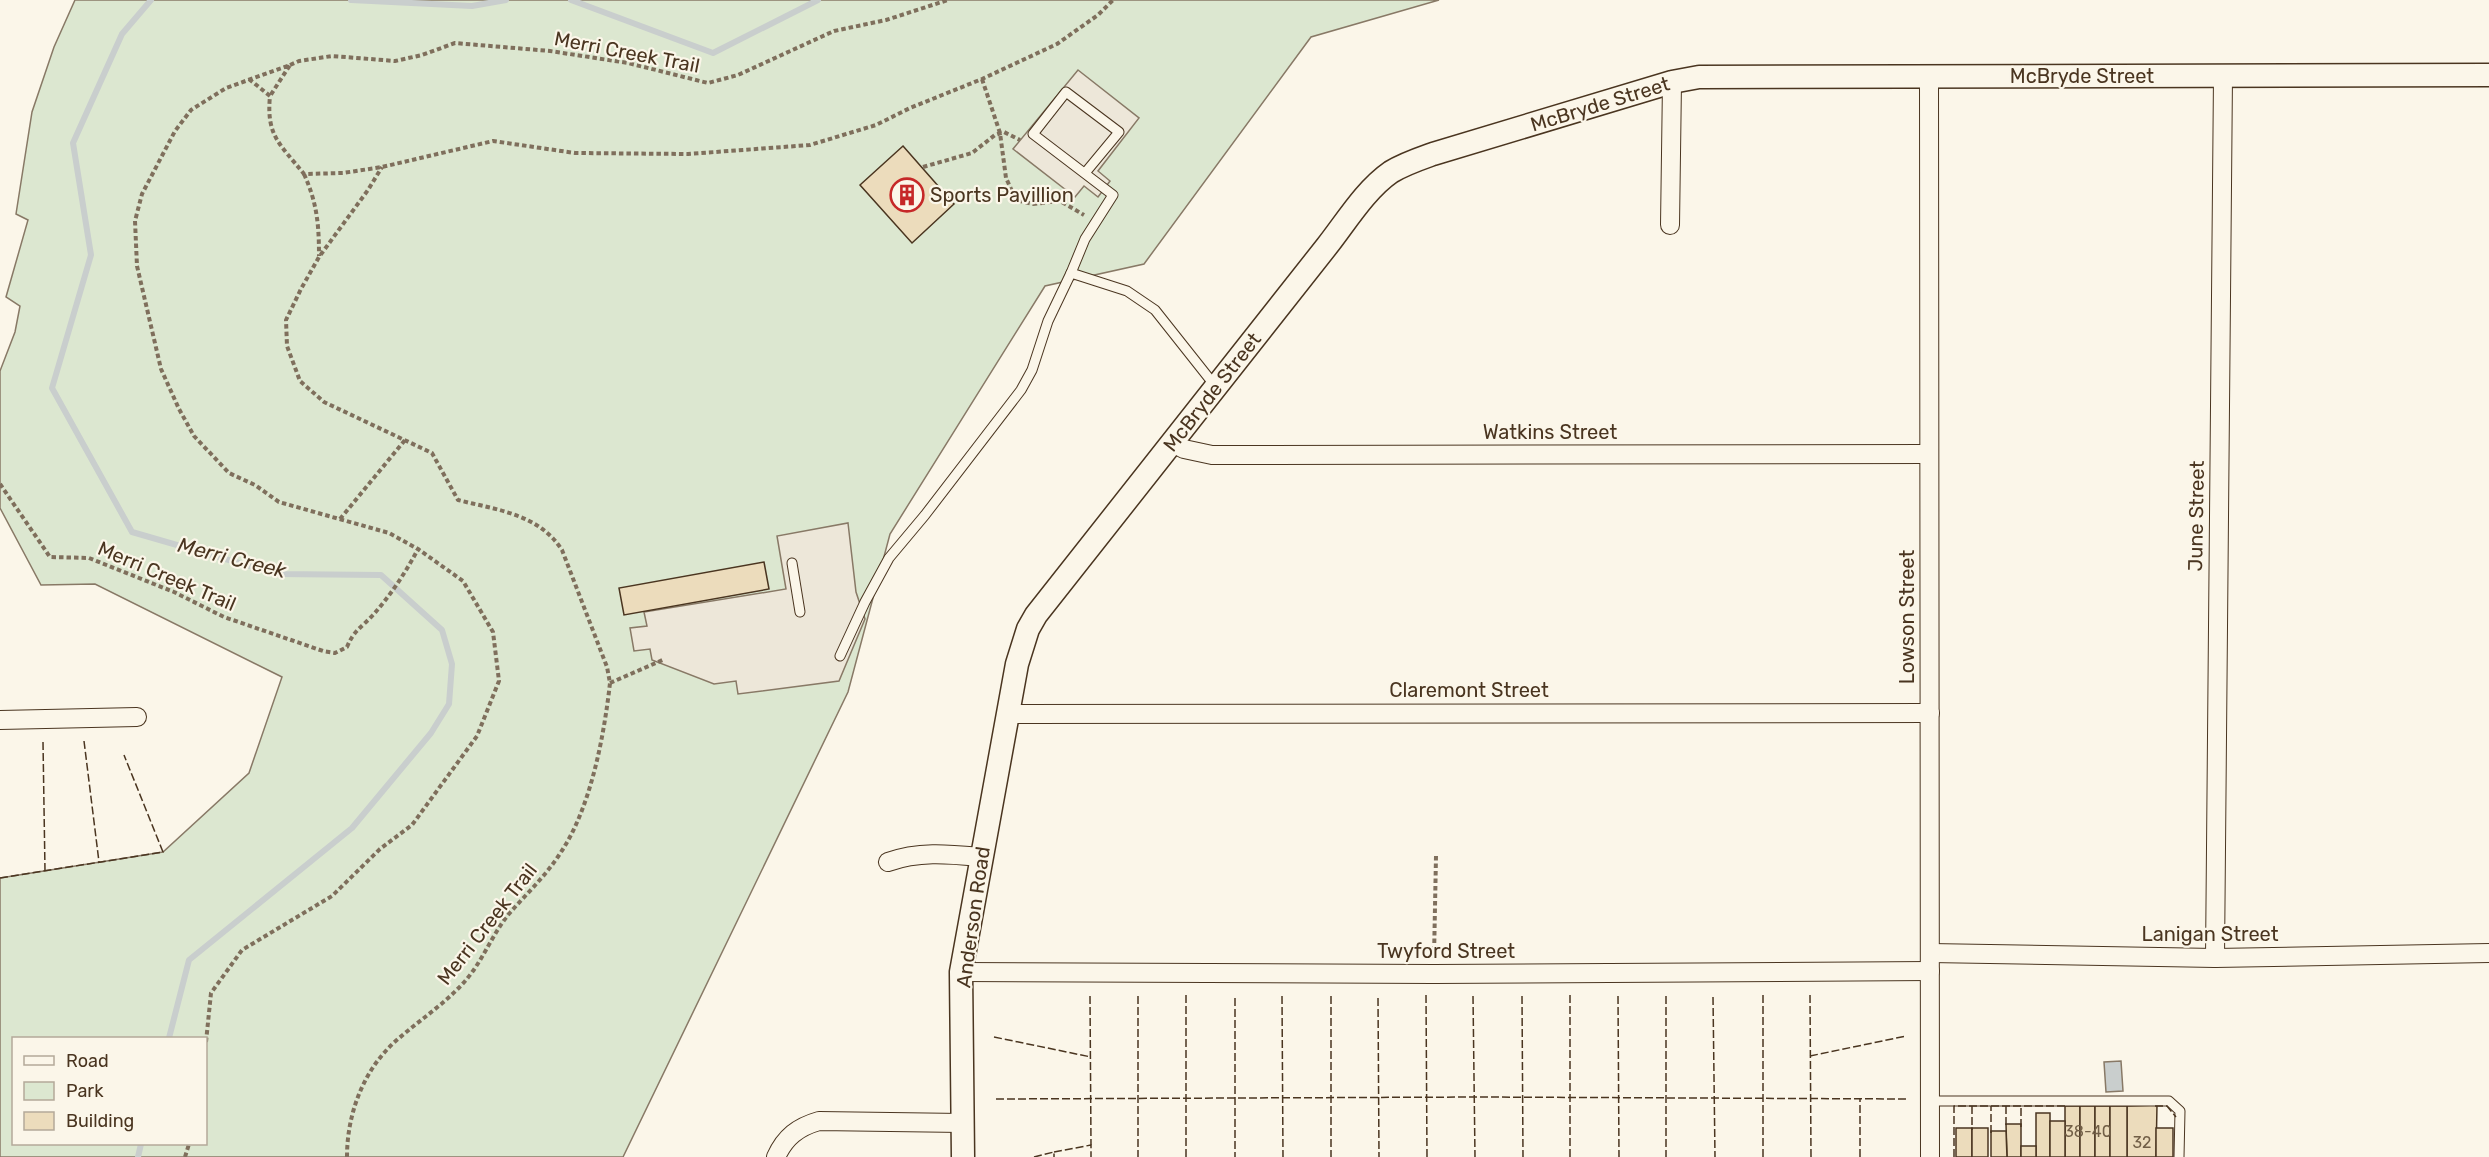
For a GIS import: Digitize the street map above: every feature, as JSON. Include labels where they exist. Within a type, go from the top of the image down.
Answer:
[{"type":"street","name":"McBryde Street","points":[[1008,714],[1023,642],[1036,615],[1327,246],[1373,190],[1389,174],[1404,164],[1433,153],[1672,82],[1699,77],[2489,75]]},
{"type":"street","name":"June Street","points":[[2215,958],[2223,76]]},
{"type":"street","name":"Lowson Street","points":[[1929,78],[1930,1157]]},
{"type":"street","points":[[1670,225],[1672,82]]},
{"type":"street","name":"Watkins Street","points":[[1173,443],[1191,451],[1212,455],[1929,454]]},
{"type":"street","name":"Claremont Street","points":[[1008,714],[1930,713]]},
{"type":"street","name":"Anderson Road","points":[[963,1157],[961,972],[1008,714]]},
{"type":"street","points":[[0,720],[137,717]]},
{"type":"street","points":[[888,862],[916,854],[942,853],[981,857]]},
{"type":"street","name":"Lanigan Street","points":[[1930,962],[2489,953]]},
{"type":"street","name":"Twyford Street","points":[[961,972],[1434,974],[1930,962]]},
{"type":"street","points":[[776,1157],[789,1136],[798,1129],[819,1122],[962,1123]]},
{"type":"lane","points":[[840,656],[889,558],[1021,390],[1032,370],[1048,321],[1095,223],[1113,195],[1084,173],[1033,134],[1066,92],[1119,132],[1084,173]]},
{"type":"lane","points":[[1071,273],[1127,291],[1155,310],[1216,387]]},
{"type":"lane","points":[[792,563],[800,612]]},
{"type":"lane","points":[[1930,1101],[2169,1101],[2180,1112],[2179,1157]]},
{"type":"path","name":"Merri Creek Trail","points":[[207,1037],[211,993],[242,950],[332,896],[380,849],[412,825],[477,735],[499,681],[493,632],[463,581],[418,549],[389,533],[279,502],[255,485],[229,473],[194,436],[161,369],[138,266],[135,221],[142,194],[175,131],[191,110],[226,88],[299,61],[332,56],[395,61],[422,55],[455,43],[532,49],[628,63],[708,83],[738,75],[834,31],[886,20],[948,0]]},
{"type":"path","points":[[304,174],[342,173],[382,167],[493,141],[586,153],[688,154],[810,145],[876,126],[910,108],[982,79],[1057,44],[1098,15],[1113,0]]},
{"type":"path","points":[[249,79],[270,96],[290,65]]},
{"type":"path","points":[[982,79],[1000,134],[1006,178],[1012,191],[1020,201],[1034,204],[1060,201],[1095,223]]},
{"type":"path","name":"Merri Creek Trail","points":[[270,96],[267,118],[274,136],[304,174],[314,196],[319,223],[319,257]]},
{"type":"path","points":[[923,167],[972,153],[1004,132],[1021,140]]},
{"type":"path","name":"Merri Creek Trail","points":[[347,1157],[348,1134],[353,1110],[358,1095],[374,1067],[396,1041],[430,1014],[466,979],[500,927],[538,883],[571,836],[591,778],[610,683],[607,667],[562,550],[556,541],[532,520],[458,500],[432,453],[324,402],[300,381],[287,346],[286,320],[319,257],[382,167]]},
{"type":"path","points":[[340,519],[405,440]]},
{"type":"path","name":"Merri Creek Trail","points":[[0,484],[50,557],[89,558],[174,592],[224,617],[335,653],[347,647],[353,632],[372,615],[418,549]]},
{"type":"path","points":[[610,683],[665,658]]},
{"type":"path","points":[[1434,974],[1436,856]]},
{"type":"green space","points":[[75,0],[1439,0],[1311,37],[1144,264],[1045,286],[890,534],[848,692],[623,1157],[0,1157],[0,878],[163,852],[249,773],[282,677],[95,584],[41,585],[0,508],[0,371],[15,332],[20,306],[6,297],[28,220],[16,214],[32,112],[54,47]]},
{"type":"shaded area","points":[[1078,70],[1139,118],[1098,171],[1110,181],[1098,197],[1084,186],[1075,197],[1013,149]]},
{"type":"shaded area","points":[[848,523],[856,592],[865,619],[839,681],[738,694],[736,681],[714,684],[652,660],[650,649],[634,651],[630,628],[647,626],[644,612],[786,589],[777,536]]},
{"type":"shaded area","points":[[2121,1061],[2123,1091],[2106,1092],[2104,1062]]},
{"type":"building","name":"Sports Pavillion","points":[[903,146],[954,204],[912,243],[860,185]]},
{"type":"building","points":[[764,562],[769,589],[624,615],[619,588]]},
{"type":"building","points":[[2157,1105],[2156,1157],[2127,1157],[2127,1106]]},
{"type":"building","points":[[2065,1106],[2080,1106],[2080,1157],[2065,1157]]},
{"type":"building","points":[[2080,1106],[2095,1106],[2095,1157],[2080,1157]]},
{"type":"building","points":[[2095,1106],[2110,1106],[2110,1157],[2095,1157]]},
{"type":"building","points":[[2110,1106],[2127,1106],[2127,1157],[2110,1157]]},
{"type":"building","points":[[2036,1113],[2050,1113],[2050,1157],[2036,1157]]},
{"type":"building","points":[[2050,1121],[2065,1121],[2065,1157],[2050,1157]]},
{"type":"building","points":[[2006,1124],[2021,1124],[2021,1157],[2007,1157]]},
{"type":"building","points":[[1956,1128],[1972,1128],[1972,1157],[1956,1157]]},
{"type":"building","points":[[1972,1128],[1988,1128],[1988,1157],[1972,1157]]},
{"type":"building","points":[[2156,1128],[2173,1128],[2173,1157],[2156,1157]]},
{"type":"building","points":[[1991,1131],[2006,1131],[2007,1157],[1991,1157]]},
{"type":"building","points":[[2021,1146],[2036,1146],[2036,1157],[2021,1157]]},
{"type":"waterway","name":"Merri Creek","points":[[151,0],[122,34],[73,143],[91,255],[52,388],[132,532],[277,574],[381,575],[442,630],[452,664],[449,704],[431,733],[352,828],[189,960],[169,1037]]},
{"type":"waterway","name":"Merri Creek","points":[[351,0],[472,6],[506,0]]},
{"type":"waterway","name":"Merri Creek","points":[[571,0],[713,53],[818,0]]},
{"type":"waterway","name":"Merri Creek","points":[[138,1157],[141,1145]]},
{"type":"fence","points":[[84,741],[99,862]]},
{"type":"fence","points":[[43,742],[45,871]]},
{"type":"fence","points":[[0,878],[163,852],[124,755]]},
{"type":"fence","points":[[1186,995],[1186,1157]]},
{"type":"fence","points":[[1426,995],[1427,1157]]},
{"type":"fence","points":[[1570,995],[1570,1157]]},
{"type":"fence","points":[[1763,995],[1763,1157]]},
{"type":"fence","points":[[1810,995],[1811,1157]]},
{"type":"fence","points":[[1090,996],[1091,1145]]},
{"type":"fence","points":[[1138,996],[1138,1157]]},
{"type":"fence","points":[[1282,996],[1283,1157]]},
{"type":"fence","points":[[1331,996],[1331,1157]]},
{"type":"fence","points":[[1473,996],[1475,1157]]},
{"type":"fence","points":[[1522,996],[1523,1157]]},
{"type":"fence","points":[[1618,996],[1619,1157]]},
{"type":"fence","points":[[1666,996],[1666,1157]]},
{"type":"fence","points":[[1713,997],[1715,1157]]},
{"type":"fence","points":[[1235,998],[1235,1157]]},
{"type":"fence","points":[[1378,998],[1379,1157]]},
{"type":"fence","points":[[1810,1056],[1906,1036]]},
{"type":"fence","points":[[994,1037],[1091,1057]]},
{"type":"fence","points":[[996,1099],[1479,1097],[1908,1099]]},
{"type":"fence","points":[[1860,1098],[1860,1157]]},
{"type":"fence","points":[[1954,1157],[1954,1106],[2068,1106]]},
{"type":"fence","points":[[1972,1106],[1972,1130]]},
{"type":"fence","points":[[1991,1106],[1991,1133]]},
{"type":"fence","points":[[2006,1106],[2006,1127]]},
{"type":"fence","points":[[2021,1106],[2021,1127]]},
{"type":"fence","points":[[2155,1106],[2167,1106],[2176,1117]]},
{"type":"fence","points":[[1054,1152],[1091,1145],[1091,1157]]},
{"type":"fence","points":[[1034,1157],[1054,1152],[1054,1157]]},
{"type":"place","name":"Sports Pavillion","points":[[907,195]]}]
